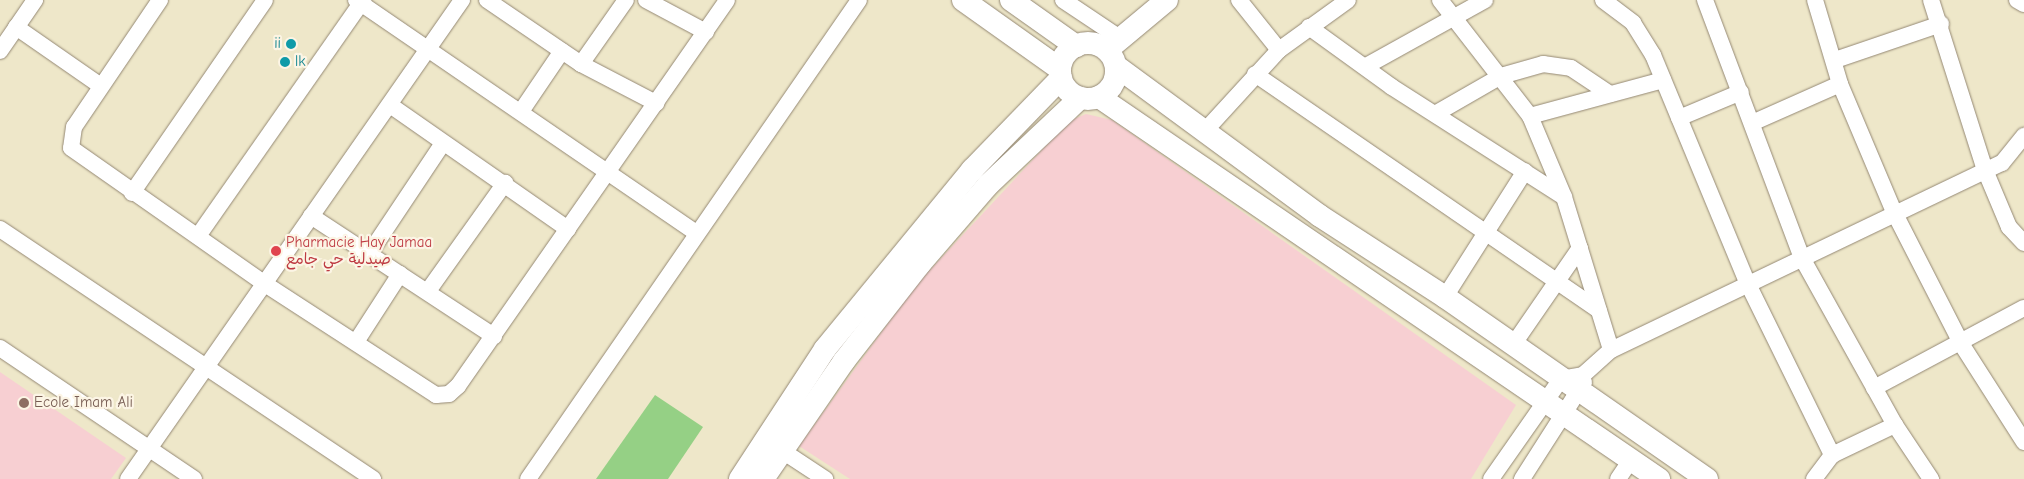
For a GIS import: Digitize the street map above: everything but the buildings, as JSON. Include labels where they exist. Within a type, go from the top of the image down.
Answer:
[{"type":"street","points":[[0,51],[35,0]]},
{"type":"street","points":[[160,0],[101,86],[70,136],[71,148],[132,193],[198,236],[265,284],[436,395],[449,394],[458,386],[610,171],[727,0]]},
{"type":"street","points":[[132,193],[265,0]]},
{"type":"street","points":[[128,479],[429,50],[462,0]]},
{"type":"street","points":[[487,0],[581,64],[656,103]]},
{"type":"street","points":[[581,64],[626,0]]},
{"type":"street","points":[[646,0],[706,32]]},
{"type":"street","points":[[528,479],[696,233],[859,0]]},
{"type":"street","points":[[963,0],[1090,97],[1659,479]]},
{"type":"street","points":[[1011,0],[1076,46]]},
{"type":"street","points":[[1063,0],[1114,51],[1203,133],[1320,216],[1445,297],[1561,379],[1582,383],[1707,479]]},
{"type":"street","points":[[763,479],[781,450],[926,258],[988,185],[1090,97],[1113,84],[1114,51],[1167,0]]},
{"type":"street","points":[[1239,0],[1279,50]]},
{"type":"street","points":[[1203,133],[1279,50],[1348,0]]},
{"type":"street","points":[[1440,0],[1501,76],[1530,116],[1564,197],[1611,350]]},
{"type":"street","points":[[1366,66],[1452,16],[1485,0]]},
{"type":"street","points":[[1604,0],[1644,36],[1748,284],[1832,455]]},
{"type":"street","points":[[1815,0],[1835,60],[1840,84],[1894,212],[1962,345],[2024,442]]},
{"type":"street","points":[[1931,0],[1941,24],[1985,170],[2010,227],[2024,243]]},
{"type":"street","points":[[2017,0],[2024,4]]},
{"type":"street","points":[[198,236],[360,1],[429,50],[522,110],[696,233]]},
{"type":"street","points":[[1712,3],[1741,92],[1802,258],[1896,426],[1932,479]]},
{"type":"street","points":[[1835,60],[1941,24]]},
{"type":"street","points":[[16,27],[101,86]]},
{"type":"street","points":[[1309,27],[1435,114],[1564,197]]},
{"type":"street","points":[[740,479],[825,349],[972,170],[1061,74],[1065,55],[1076,46],[1092,43],[1114,51]]},
{"type":"street","points":[[522,110],[562,51]]},
{"type":"street","points":[[1435,114],[1501,76],[1530,66],[1559,65],[1610,94]]},
{"type":"street","points":[[1255,74],[1485,233],[1558,280],[1599,310]]},
{"type":"street","points":[[1530,116],[1663,80]]},
{"type":"street","points":[[1752,123],[1840,84]]},
{"type":"street","points":[[1679,118],[1741,92]]},
{"type":"street","points":[[390,105],[443,143],[505,183],[568,229]]},
{"type":"street","points":[[369,254],[443,143]]},
{"type":"street","points":[[1522,479],[1582,383],[1611,350],[1894,212],[2002,163],[2022,143]]},
{"type":"street","points":[[1445,297],[1525,171]]},
{"type":"street","points":[[428,291],[505,183]]},
{"type":"street","points":[[311,216],[494,336]]},
{"type":"street","points":[[0,229],[374,479]]},
{"type":"street","points":[[1514,345],[1580,248]]},
{"type":"street","points":[[356,342],[400,274]]},
{"type":"street","points":[[1874,388],[1962,345],[2024,308]]},
{"type":"street","points":[[0,348],[194,479]]},
{"type":"street","points":[[1491,479],[1542,400],[1561,379]]},
{"type":"street","points":[[1814,479],[1832,455],[1896,426]]},
{"type":"street","points":[[781,450],[825,479]]},
{"type":"street","points":[[1618,479],[1632,460]]},
{"type":"shaded area","points":[[1086,114],[1112,120],[1516,405],[1471,479],[850,479],[799,446],[915,286],[1069,121]]},
{"type":"shaded area","name":"Ecole Imam Ali","points":[[0,372],[126,458],[111,479],[0,479]]},
{"type":"green space","points":[[655,395],[703,427],[668,479],[596,479]]},
{"type":"place","name":"ii","points":[[291,44]]},
{"type":"place","name":"lk","points":[[285,62]]},
{"type":"place","name":"Pharmacie Hay Jamaa صيدلية حي جامع","points":[[276,251]]},
{"type":"place","name":"Ecole Imam Ali","points":[[24,403]]}]
